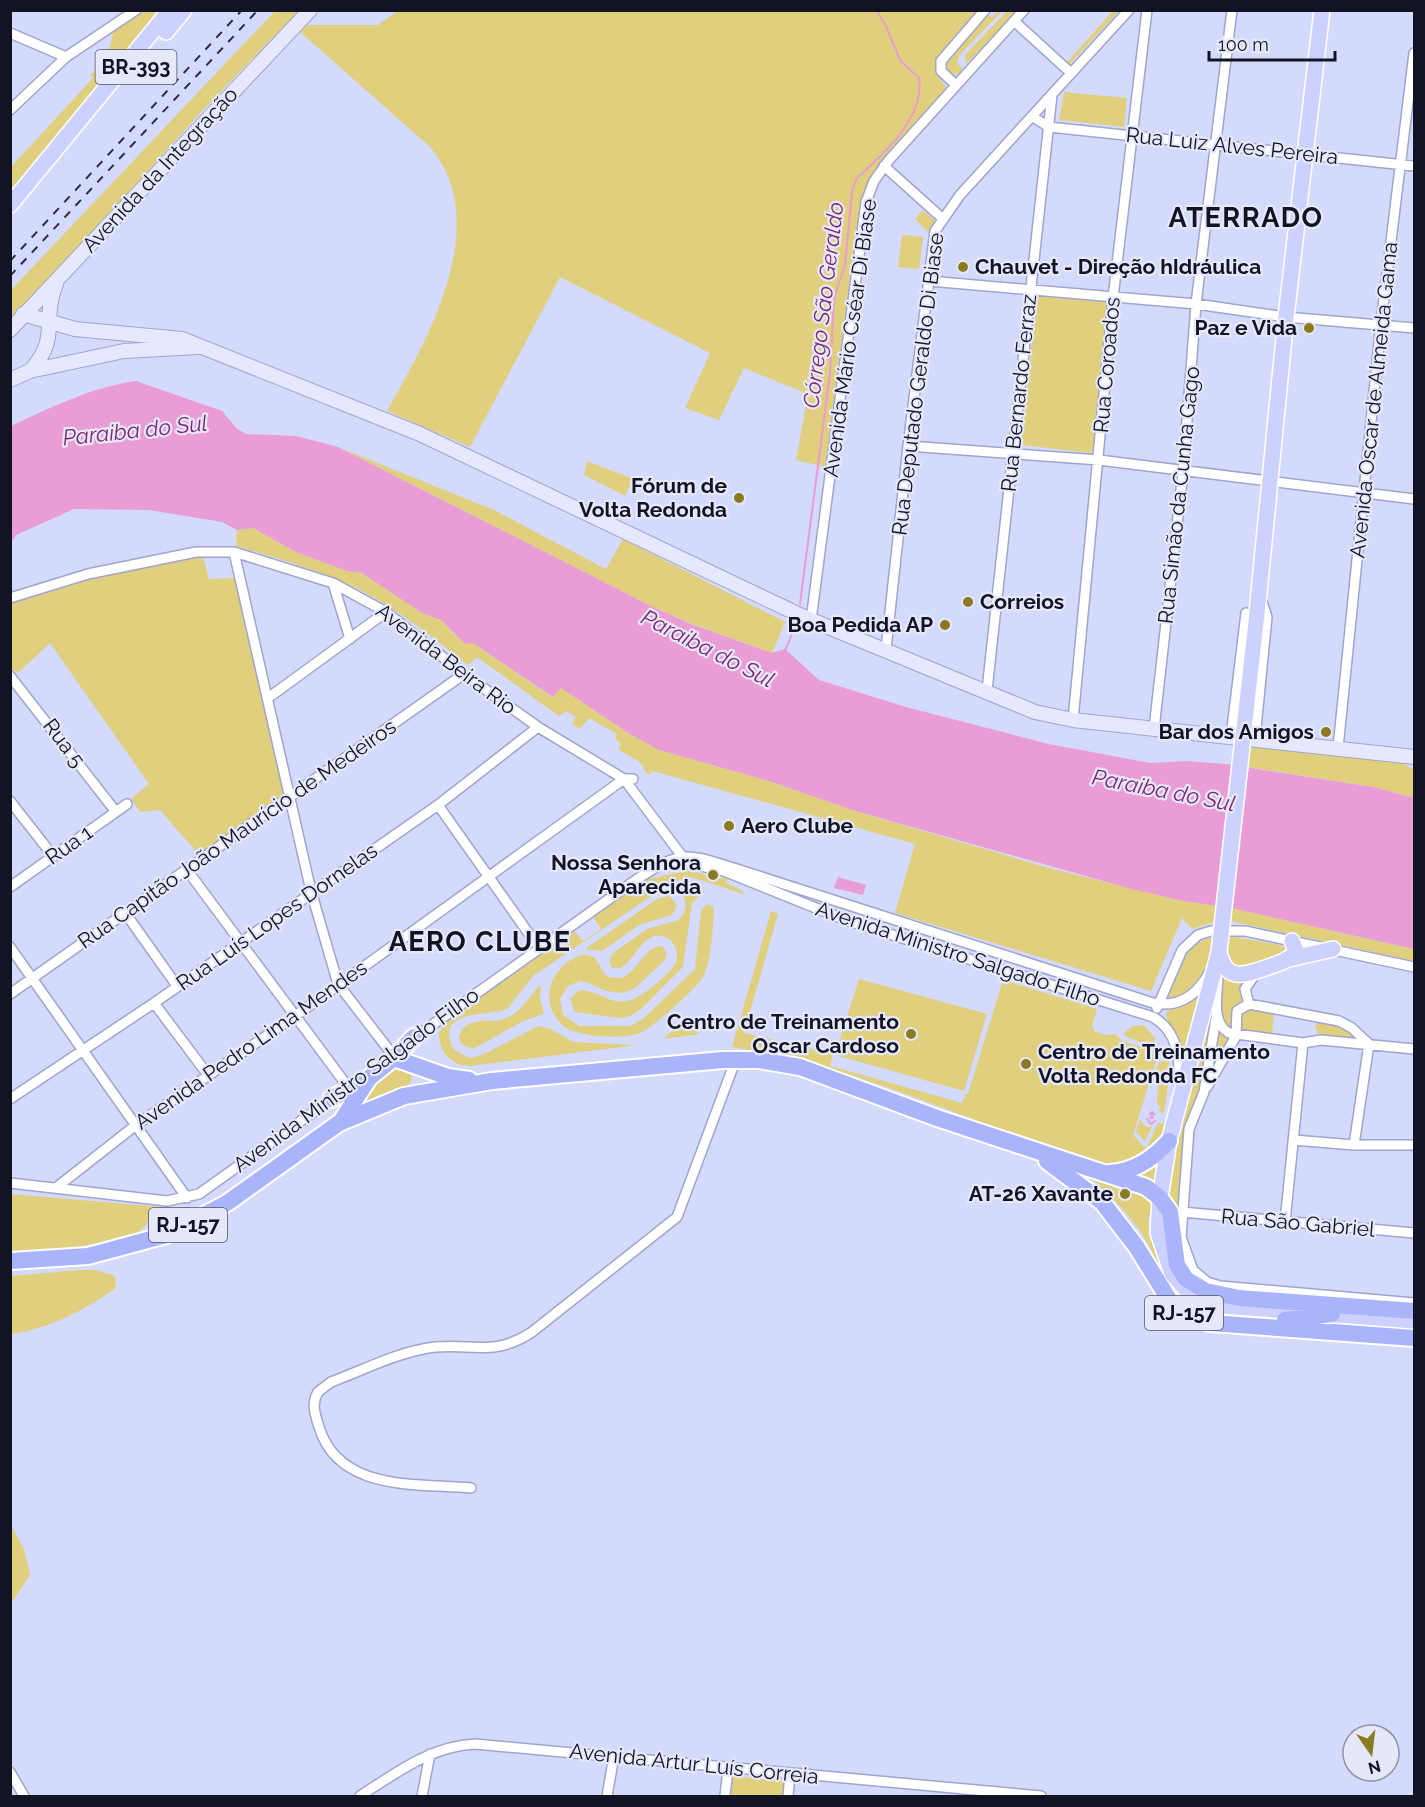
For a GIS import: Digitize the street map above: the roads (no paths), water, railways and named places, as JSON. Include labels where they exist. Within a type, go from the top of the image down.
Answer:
[{"type":"highway","points":[[331,1100],[369,1078],[414,1038]]},
{"type":"highway","points":[[393,1056],[411,1065],[448,1077],[492,1081]]},
{"type":"highway","name":"RJ-157","points":[[10,1261],[88,1256],[166,1235],[197,1221],[233,1199],[339,1123],[404,1096],[492,1081],[736,1059],[776,1062],[810,1071],[1026,1148],[1064,1172],[1102,1202],[1136,1246],[1163,1293],[1179,1311],[1211,1323],[1414,1338]]},
{"type":"highway","points":[[404,1096],[416,1081],[411,1065]]},
{"type":"highway","points":[[339,1123],[369,1078]]},
{"type":"highway","points":[[1104,1174],[1126,1171],[1140,1165],[1159,1153],[1169,1141]]},
{"type":"highway","points":[[1026,1148],[1146,1187],[1160,1198],[1170,1212],[1177,1265],[1186,1279],[1206,1292],[1239,1298],[1414,1311]]},
{"type":"highway","points":[[1254,1325],[1332,1314]]},
{"type":"main road","name":"BR-393","points":[[10,205],[84,119],[170,10]]},
{"type":"main road","name":"BR-393","points":[[84,119],[136,67],[184,10]]},
{"type":"main road","points":[[1322,10],[1307,154],[1286,317],[1260,593],[1252,613],[1218,958],[1169,1141],[1157,1224],[1162,1250],[1172,1274],[1189,1293],[1223,1306],[1414,1321]]},
{"type":"main road","points":[[1289,959],[1296,951],[1292,941]]},
{"type":"main road","points":[[1218,958],[1233,973],[1245,975],[1289,959],[1333,949]]},
{"type":"street","points":[[10,110],[66,57],[136,10]]},
{"type":"street","name":"Avenida da Integração","points":[[10,330],[23,314],[58,282],[310,10]]},
{"type":"street","points":[[956,85],[941,71],[941,61],[985,10]]},
{"type":"street","name":"Avenida Mário Cséar Di Biase","points":[[807,619],[862,217],[872,186],[884,166],[1024,10]]},
{"type":"street","name":"Rua Deputado Geraldo Di Biase","points":[[886,649],[933,238],[942,218],[1129,10]]},
{"type":"street","name":"Rua Coroados","points":[[1073,720],[1113,298],[1134,136],[1147,10]]},
{"type":"street","name":"Rua Simão da Cunha Gago","points":[[1154,729],[1183,472],[1196,304],[1232,10]]},
{"type":"street","points":[[1014,21],[1071,73]]},
{"type":"street","points":[[10,33],[66,57]]},
{"type":"street","name":"Avenida Oscar de Almeida Gama","points":[[1338,748],[1381,323],[1414,53]]},
{"type":"street","name":"Rua Bernardo Ferraz","points":[[987,690],[1029,289],[1053,95]]},
{"type":"street","points":[[1033,117],[1049,128]]},
{"type":"street","name":"Rua Luiz Alves Pereira","points":[[1049,128],[1216,143],[1414,166]]},
{"type":"street","points":[[884,166],[942,218]]},
{"type":"street","points":[[929,281],[1196,304],[1286,317],[1381,323],[1414,328]]},
{"type":"street","points":[[30,371],[43,357],[48,345],[52,295],[58,282]]},
{"type":"street","points":[[23,314],[49,322],[101,332],[166,335],[201,346],[420,434],[807,619],[987,690],[1035,712],[1073,720],[1414,757]]},
{"type":"street","points":[[10,380],[30,371],[123,351],[201,346]]},
{"type":"street","points":[[10,367],[30,371]]},
{"type":"street","points":[[908,446],[1099,460],[1414,499]]},
{"type":"street","points":[[234,552],[311,891],[338,984],[393,1056]]},
{"type":"street","name":"Avenida Beira Rio","points":[[10,598],[88,574],[171,555],[234,552],[333,583],[386,612],[464,674],[538,727],[628,779],[668,840],[682,856]]},
{"type":"street","points":[[333,583],[350,639]]},
{"type":"street","points":[[1255,738],[1267,617],[1260,593]]},
{"type":"street","points":[[268,698],[386,612]]},
{"type":"street","points":[[1231,736],[1252,613]]},
{"type":"street","name":"Rua Capitão João Maurício de Medeiros","points":[[10,994],[464,674]]},
{"type":"street","name":"Rua 5","points":[[10,676],[116,812]]},
{"type":"street","name":"Rua Luís Lopes Dornelas","points":[[10,1099],[154,1003],[311,891],[438,806],[538,727]]},
{"type":"street","points":[[1400,756],[1414,765]]},
{"type":"street","name":"Avenida Pedro Lima Mendes","points":[[57,1188],[136,1125],[294,1017],[628,779]]},
{"type":"street","points":[[10,801],[52,856]]},
{"type":"street","name":"Rua 1","points":[[10,887],[127,804]]},
{"type":"street","points":[[438,806],[538,948]]},
{"type":"street","points":[[668,840],[670,860]]},
{"type":"street","name":"Avenida Ministro Salgado Filho","points":[[414,1038],[538,948],[670,860],[682,856],[744,871],[1158,1004],[1177,1004],[1194,993],[1206,979],[1218,958]]},
{"type":"street","name":"Avenida Ministro Salgado Filho","points":[[670,860],[724,871],[848,921],[1153,1017]]},
{"type":"street","points":[[187,870],[348,1087]]},
{"type":"street","points":[[126,914],[177,986]]},
{"type":"street","points":[[1178,1108],[1178,1054],[1168,1030],[1153,1017],[1177,957],[1186,944],[1198,935],[1231,929],[1414,967]]},
{"type":"street","points":[[10,947],[187,1198]]},
{"type":"street","points":[[1204,1092],[1217,1012],[1218,958]]},
{"type":"street","points":[[1249,1004],[1245,988],[1260,970]]},
{"type":"street","points":[[154,1003],[208,1075]]},
{"type":"street","points":[[1369,1044],[1352,1028],[1339,1021],[1249,1004],[1238,1011],[1236,1036],[1204,1092],[1189,1129],[1181,1244],[1197,1275],[1207,1282],[1220,1286],[1414,1303]]},
{"type":"street","points":[[1217,1012],[1221,1027],[1236,1036],[1303,1043],[1316,1040],[1414,1049]]},
{"type":"street","points":[[1285,1222],[1303,1043]]},
{"type":"street","points":[[1354,1145],[1369,1044]]},
{"type":"street","name":"Avenida Ministro Salgado Filho","points":[[10,1183],[167,1201],[187,1198],[198,1194],[393,1056]]},
{"type":"street","points":[[471,1488],[390,1480],[364,1475],[343,1465],[323,1439],[314,1410],[318,1392],[331,1382],[423,1349],[486,1349],[515,1342],[532,1332],[643,1246],[680,1212],[736,1059]]},
{"type":"street","points":[[1294,1140],[1354,1145],[1414,1145]]},
{"type":"street","name":"Rua São Gabriel","points":[[1182,1212],[1414,1233]]},
{"type":"street","name":"Avenida Artur Luís Correia","points":[[360,1797],[430,1754],[451,1746],[487,1744],[969,1793],[1041,1797]]},
{"type":"street","points":[[422,1797],[430,1754]]},
{"type":"street","points":[[607,1797],[614,1756]]},
{"type":"street","points":[[725,1797],[728,1768]]},
{"type":"street","points":[[10,1772],[24,1797]]},
{"type":"street","points":[[788,1797],[790,1774]]},
{"type":"water","name":"Paraiba do Sul","points":[[136,381],[222,411],[236,428],[246,434],[296,436],[338,447],[653,607],[691,624],[772,653],[785,649],[819,680],[906,707],[1049,744],[1150,763],[1186,761],[1226,764],[1373,787],[1414,798],[1414,949],[1231,908],[1183,901],[1128,888],[852,810],[769,781],[659,750],[628,733],[561,688],[553,697],[473,643],[465,644],[441,620],[422,613],[362,573],[347,571],[298,553],[253,528],[237,530],[222,522],[149,510],[74,509],[16,535],[11,542],[11,426],[88,393]]},
{"type":"water","points":[[838,877],[866,885],[863,895],[834,888]]},
{"type":"waterway","name":"Córrego São Geraldo","points":[[800,604],[830,373],[834,298],[845,265],[852,191],[857,178],[900,134],[916,107],[919,93],[919,78],[900,60],[885,24],[876,10]]},
{"type":"waterway","name":"Córrego São Geraldo","points":[[785,651],[795,626]]},
{"type":"waterway","points":[[1152,1112],[1154,1114],[1152,1116],[1150,1114],[1152,1112]]},
{"type":"waterway","points":[[1147,1119],[1151,1124],[1155,1121]]},
{"type":"railway","points":[[10,261],[242,10]]},
{"type":"railway","points":[[10,276],[258,10]]},
{"type":"place","name":"Chauvet - Direção hIdráulica","points":[[963,267]]},
{"type":"place","name":"Paz e Vida","points":[[1309,328]]},
{"type":"place","name":"Fórum de Volta Redonda","points":[[739,498]]},
{"type":"place","name":"Correios","points":[[968,602]]},
{"type":"place","name":"Boa Pedida AP","points":[[945,625]]},
{"type":"place","name":"Bar dos Amigos","points":[[1326,732]]},
{"type":"place","name":"Aero Clube","points":[[729,826]]},
{"type":"place","name":"Nossa Senhora Aparecida","points":[[713,875]]},
{"type":"place","name":"Centro de Treinamento Oscar Cardoso","points":[[911,1034]]},
{"type":"place","name":"Centro de Treinamento Volta Redonda FC","points":[[1026,1064]]},
{"type":"place","name":"AT-26 Xavante","points":[[1125,1194]]},
{"type":"district","name":"ATERRADO","points":[[1246,218]]},
{"type":"district","name":"AERO CLUBE","points":[[480,942]]}]
